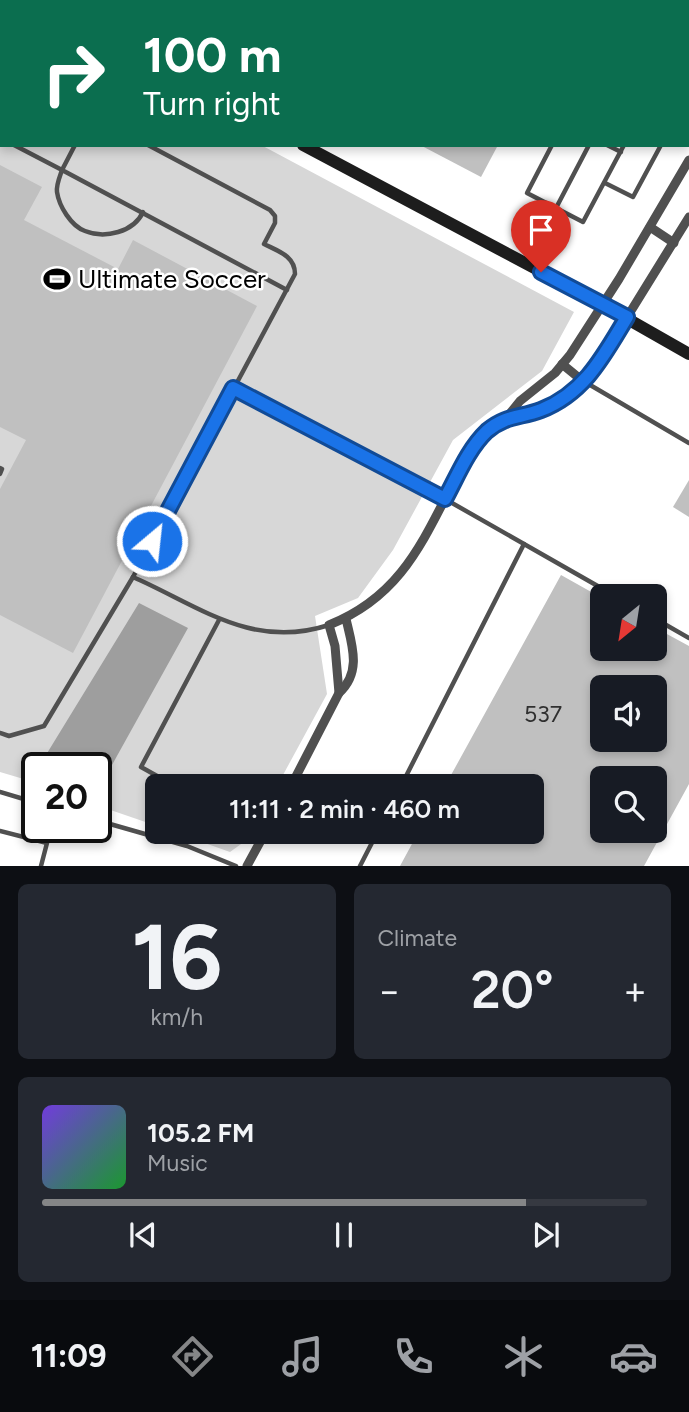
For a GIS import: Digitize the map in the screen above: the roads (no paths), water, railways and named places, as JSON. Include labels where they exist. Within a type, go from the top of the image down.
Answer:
[{"type":"street","points":[[307,147],[627,317],[689,354]]},
{"type":"street","points":[[339,692],[336,653],[329,625],[346,619],[375,600],[401,575],[476,443],[562,364],[603,305],[689,160]]},
{"type":"street","points":[[507,417],[527,415],[555,404],[584,382],[600,361],[689,217]]},
{"type":"street","points":[[650,227],[674,243]]},
{"type":"street","points":[[562,364],[584,382]]},
{"type":"street","points":[[297,774],[339,692],[351,679],[354,650],[346,619]]},
{"type":"street","points":[[247,866],[257,844]]},
{"type":"lane","points":[[18,147],[287,290]]},
{"type":"lane","points":[[74,147],[62,170],[57,190],[67,217],[83,231],[100,233],[124,231],[138,221],[143,212]]},
{"type":"lane","points":[[0,733],[9,736],[44,726],[133,577],[295,274],[295,265],[290,258],[264,244],[275,223],[275,216],[270,210],[153,147]]},
{"type":"lane","points":[[551,147],[527,193],[583,222],[623,147]]},
{"type":"lane","points":[[556,208],[588,147]]},
{"type":"lane","points":[[611,147],[621,152]]},
{"type":"lane","points":[[604,183],[633,197],[660,147]]},
{"type":"lane","points":[[584,382],[689,443]]},
{"type":"lane","points":[[233,388],[445,499],[594,584]]},
{"type":"lane","points":[[0,468],[0,474]]},
{"type":"lane","points":[[407,774],[524,544]]},
{"type":"lane","points":[[133,577],[219,620],[270,631],[299,631],[329,625]]},
{"type":"lane","points":[[154,774],[141,767],[219,620]]},
{"type":"lane","points":[[667,625],[689,638]]},
{"type":"lane","points":[[0,792],[21,798]]},
{"type":"lane","points":[[112,825],[187,846],[236,866]]},
{"type":"lane","points":[[0,831],[47,843],[41,866]]},
{"type":"lane","points":[[360,866],[371,844]]},
{"type":"place","name":"Ultimate Soccer","points":[[57,279]]}]
